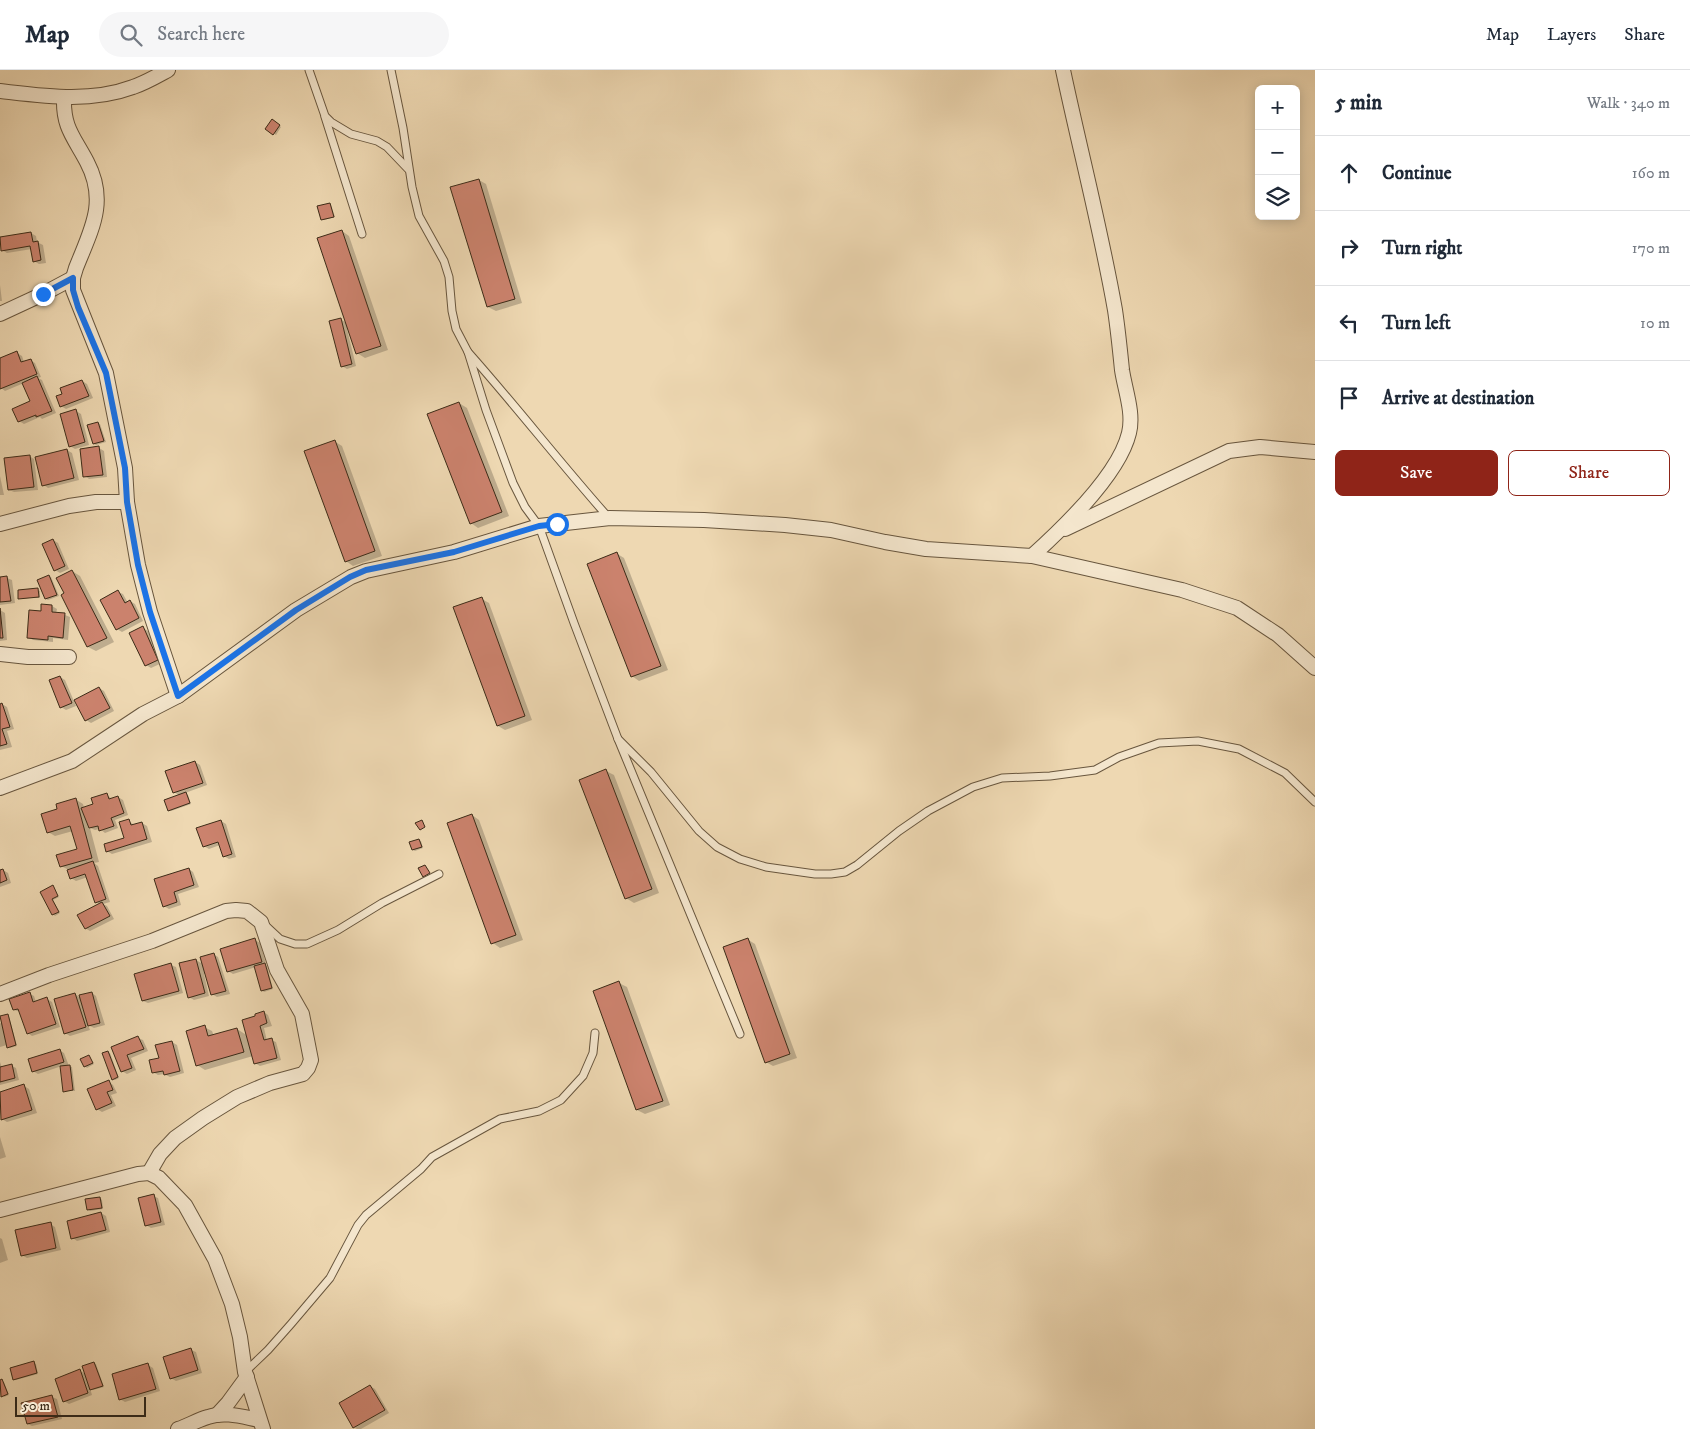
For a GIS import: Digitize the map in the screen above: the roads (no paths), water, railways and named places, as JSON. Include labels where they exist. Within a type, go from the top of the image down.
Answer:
[{"type":"street","points":[[0,91],[64,98],[107,94],[134,87],[168,70]]},
{"type":"street","points":[[1032,556],[1057,533],[1102,484],[1122,452],[1130,433],[1130,411],[1114,310],[1063,70]]},
{"type":"street","points":[[64,98],[65,119],[87,162],[97,193],[97,212],[73,278],[73,290],[106,373],[125,468],[127,502],[138,565],[150,612],[178,696]]},
{"type":"street","points":[[0,314],[73,278]]},
{"type":"street","points":[[1057,533],[1229,450],[1260,447],[1315,452]]},
{"type":"street","points":[[0,524],[69,506],[96,502],[127,502]]},
{"type":"street","points":[[0,788],[72,761],[143,714],[178,696],[296,610],[350,577],[366,570],[454,552],[539,526],[610,518],[704,520],[785,525],[831,530],[926,549],[1032,556],[1182,590],[1237,608],[1278,635],[1315,668]]},
{"type":"street","points":[[0,654],[28,657],[70,657]]},
{"type":"street","points":[[0,994],[57,972],[152,941],[226,912],[236,910],[247,912],[261,922],[277,970],[302,1014],[310,1051],[311,1060],[308,1068],[303,1074],[270,1083],[237,1097],[203,1118],[175,1138],[160,1154],[149,1173]]},
{"type":"street","points":[[0,1210],[138,1174],[149,1173],[159,1178],[186,1205],[215,1259],[232,1304],[246,1374],[261,1425]]},
{"type":"street","points":[[216,1415],[228,1403],[246,1374]]},
{"type":"street","points":[[178,1429],[208,1416],[216,1415],[234,1415],[261,1425]]},
{"type":"lane","points":[[309,70],[362,234]]},
{"type":"lane","points":[[391,70],[403,128],[408,169],[419,216],[444,260],[449,277],[452,311],[456,329],[468,352],[486,410],[513,483],[525,507],[539,526],[618,739],[740,1034]]},
{"type":"lane","points":[[325,116],[330,122],[351,134],[377,141],[387,147],[408,169]]},
{"type":"lane","points":[[468,352],[534,428],[559,461],[610,518]]},
{"type":"lane","points":[[618,739],[651,772],[699,831],[718,847],[740,859],[766,867],[815,874],[845,872],[857,865],[928,810],[973,787],[1002,778],[1050,776],[1094,770],[1119,757],[1159,743],[1198,741],[1239,749],[1285,773],[1315,802]]},
{"type":"lane","points":[[261,922],[280,939],[294,944],[307,944],[338,930],[382,903],[439,874]]},
{"type":"lane","points":[[246,1374],[286,1331],[330,1278],[358,1225],[366,1215],[421,1169],[432,1157],[500,1119],[539,1111],[560,1100],[583,1076],[593,1053],[595,1033]]}]
